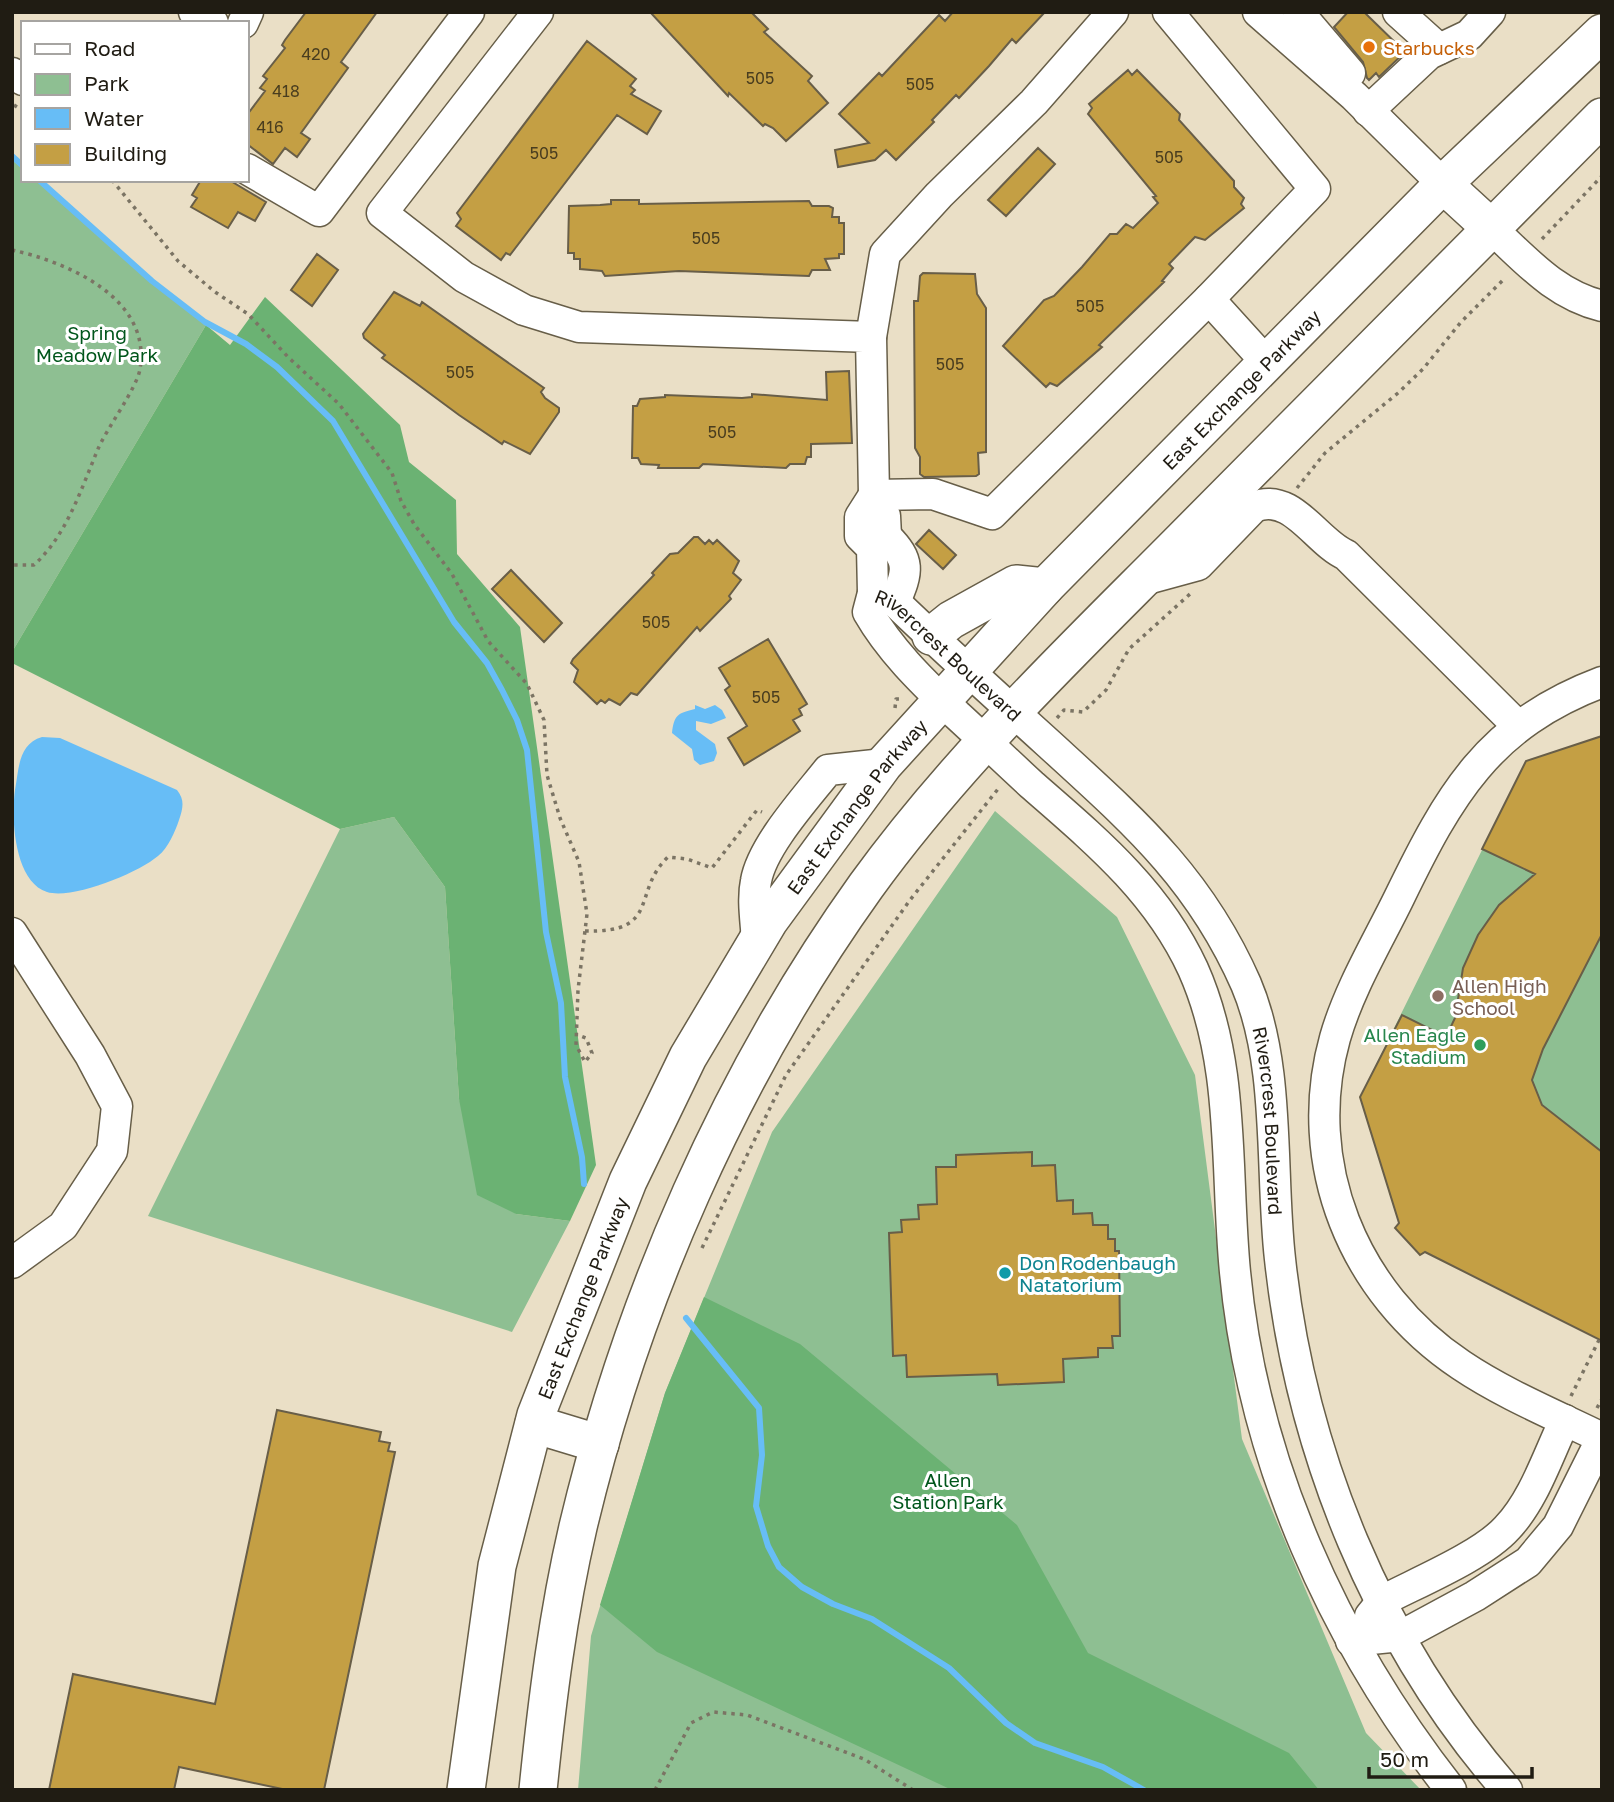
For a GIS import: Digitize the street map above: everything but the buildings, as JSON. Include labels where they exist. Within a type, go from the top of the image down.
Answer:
[{"type":"main road","name":"East Exchange Parkway","points":[[466,1790],[497,1566],[534,1424],[581,1294],[628,1181],[688,1057],[757,942],[806,868],[884,764],[1045,587],[1443,184],[1602,33]]},
{"type":"main road","points":[[538,1790],[552,1665],[564,1596],[600,1444],[636,1328],[713,1148],[752,1072],[814,966],[892,850],[1013,711],[1602,117]]},
{"type":"main road","points":[[1443,184],[1491,228]]},
{"type":"main road","points":[[931,636],[951,620],[1016,584],[1045,587]]},
{"type":"main road","points":[[534,1424],[600,1444]]},
{"type":"street","points":[[194,12],[210,21]]},
{"type":"street","points":[[248,170],[320,211],[469,12]]},
{"type":"street","points":[[538,12],[382,213],[464,278],[524,310],[579,327],[871,337]]},
{"type":"street","points":[[884,598],[879,542],[860,536],[860,517],[874,495],[871,337],[886,254],[939,195],[1034,102],[1112,12]]},
{"type":"street","points":[[874,495],[933,494],[992,514],[1209,299],[1315,189],[1168,12]]},
{"type":"street","points":[[1258,12],[1361,104],[1443,184]]},
{"type":"street","points":[[1298,12],[1350,72],[1361,104]]},
{"type":"street","points":[[1398,12],[1439,49]]},
{"type":"street","points":[[1361,104],[1429,54],[1469,34],[1475,17]]},
{"type":"street","points":[[1491,228],[1556,288],[1573,297],[1602,306]]},
{"type":"street","points":[[1209,299],[1267,363]]},
{"type":"street","points":[[1143,580],[1198,565],[1254,507],[1263,503],[1280,505],[1292,510],[1330,548],[1346,555],[1518,726]]},
{"type":"street","name":"Rivercrest Boulevard","points":[[1451,1790],[1392,1711],[1351,1641],[1332,1607],[1296,1522],[1252,1376],[1235,1272],[1223,1071],[1209,1014],[1193,969],[1170,927],[1126,870],[942,700],[887,645],[868,612],[884,598],[931,636],[1148,835],[1173,863],[1202,903],[1234,960],[1256,1011],[1265,1058],[1280,1261],[1300,1382],[1318,1449],[1339,1507],[1401,1636],[1444,1707],[1507,1790]]},
{"type":"street","points":[[1351,1641],[1401,1636],[1502,1581],[1534,1557],[1558,1526],[1600,1429],[1568,1409],[1458,1364],[1428,1339],[1387,1296],[1365,1267],[1342,1218],[1329,1174],[1324,1136],[1329,1065],[1351,995],[1431,833],[1452,797],[1483,758],[1518,726],[1559,701],[1602,682]]},
{"type":"street","points":[[12,933],[90,1055],[117,1107],[112,1151],[63,1226],[12,1264]]},
{"type":"street","points":[[1226,1124],[1270,1121]]},
{"type":"street","points":[[1351,1641],[1382,1601],[1485,1546],[1507,1529],[1526,1499],[1568,1409]]},
{"type":"path","points":[[1280,505],[1311,474],[1325,453],[1398,393],[1461,322],[1602,176]]},
{"type":"path","points":[[114,182],[178,261],[215,292],[248,314],[289,358],[339,404],[392,473],[401,501],[414,524],[452,574],[488,641],[527,684],[544,720],[547,775],[559,818],[579,862],[587,914],[576,1034],[576,1045],[585,1062],[592,1053],[591,1048],[586,1038],[576,1034]]},
{"type":"path","points":[[12,250],[55,263],[92,280],[117,300],[134,326],[141,370],[102,438],[52,549],[34,565],[12,565]]},
{"type":"path","points":[[1056,719],[1064,710],[1083,712],[1099,700],[1129,649],[1195,589]]},
{"type":"path","points":[[895,699],[895,714]]},
{"type":"path","points":[[696,1260],[786,1075],[910,900],[1002,784]]},
{"type":"path","points":[[585,931],[605,931],[631,923],[643,909],[656,868],[667,857],[687,859],[712,868],[757,810],[766,814]]},
{"type":"path","points":[[1568,1409],[1599,1339]]},
{"type":"path","points":[[1600,1429],[1602,1399]]},
{"type":"path","points":[[655,1790],[691,1723],[713,1712],[747,1715],[864,1759],[912,1789]]},
{"type":"green space","name":"Spring Meadow Park","points":[[12,160],[21,167],[21,182],[38,182],[206,325],[12,652]]},
{"type":"green space","points":[[265,297],[400,425],[409,462],[456,500],[457,554],[520,627],[596,1165],[570,1221],[516,1214],[477,1195],[459,1099],[445,887],[394,817],[340,829],[12,663],[12,652],[206,325],[230,345]]},
{"type":"green space","name":"Allen Eagle Stadium","points":[[1602,736],[1602,1341],[1568,1324],[1579,1301],[1553,1289],[1543,1311],[1425,1252],[1420,1255],[1395,1228],[1399,1223],[1360,1097],[1526,761]]},
{"type":"green space","name":"Allen Station Park","points":[[995,811],[1117,917],[1195,1075],[1242,1439],[1366,1733],[1421,1790],[578,1790],[591,1636],[665,1393],[772,1132]]},
{"type":"green space","points":[[394,817],[445,887],[459,1099],[516,1214],[570,1221],[512,1332],[148,1216],[340,829]]},
{"type":"green space","points":[[704,1297],[800,1344],[1017,1525],[1088,1653],[1289,1753],[1319,1790],[952,1790],[657,1652],[600,1605],[665,1393]]},
{"type":"water","points":[[695,705],[705,709],[715,705],[722,710],[726,718],[711,724],[696,721],[696,730],[715,744],[717,753],[714,761],[700,765],[694,760],[692,749],[672,733],[678,716],[695,709]]},
{"type":"water","points":[[42,737],[60,738],[177,790],[182,801],[182,812],[162,853],[136,870],[88,889],[58,893],[47,892],[36,886],[21,862],[17,847],[14,802],[24,751],[34,740]]},
{"type":"waterway","points":[[12,156],[21,164]]},
{"type":"waterway","points":[[41,182],[152,281],[205,322],[246,344],[277,367],[333,421],[454,622],[487,663],[502,690],[517,720],[527,750],[546,932],[561,1003],[565,1077],[582,1157],[584,1184]]},
{"type":"waterway","points":[[686,1318],[759,1408],[762,1455],[756,1506],[768,1546],[779,1567],[802,1587],[833,1604],[872,1619],[949,1668],[1006,1723],[1035,1743],[1103,1767],[1144,1790]]},
{"type":"place","name":"Starbucks","points":[[1369,47]]},
{"type":"place","name":"Allen High School","points":[[1438,996]]},
{"type":"place","name":"Allen Eagle Stadium","points":[[1480,1045]]},
{"type":"place","name":"Don Rodenbaugh Natatorium","points":[[1005,1273]]}]
